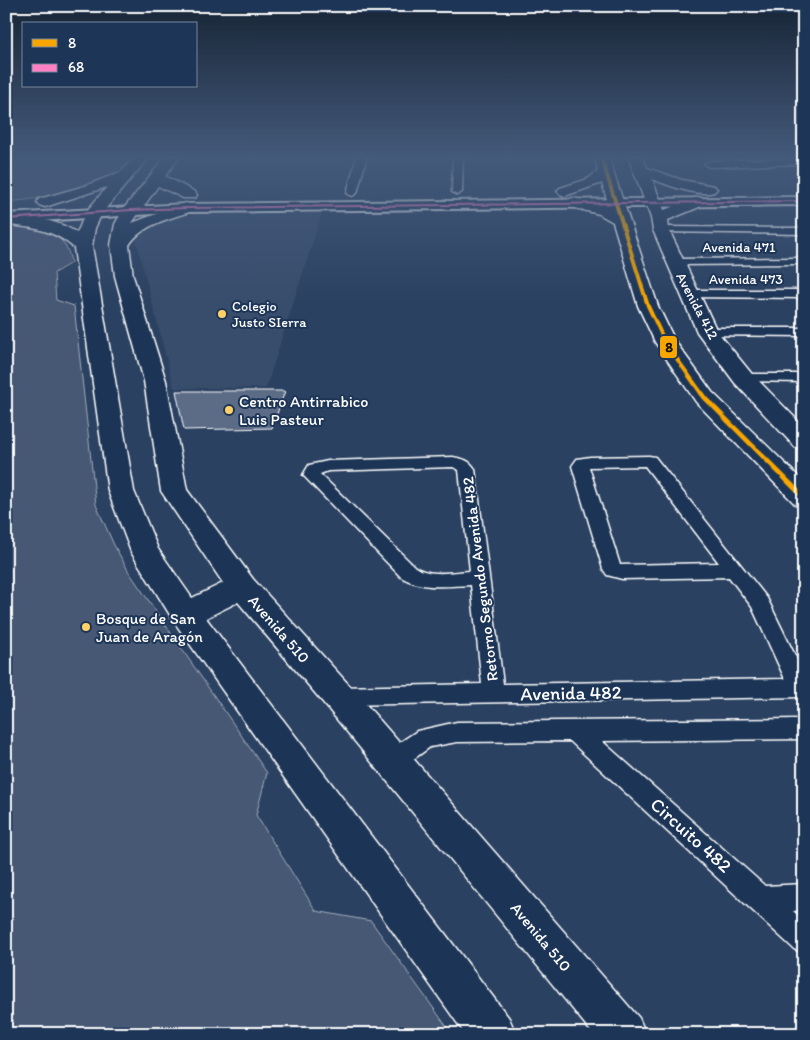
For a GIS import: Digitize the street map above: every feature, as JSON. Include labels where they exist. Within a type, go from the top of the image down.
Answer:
[{"type":"main road","points":[[6,206],[20,205]]},
{"type":"main road","points":[[6,220],[63,205]]},
{"type":"main road","points":[[113,205],[87,228],[83,246],[121,491],[145,552],[186,614],[493,1034]]},
{"type":"main road","name":"Avenida 510","points":[[128,205],[120,245],[124,276],[155,382],[174,491],[242,586],[338,696],[623,1034]]},
{"type":"main road","points":[[120,245],[130,231],[182,205]]},
{"type":"main road","points":[[589,205],[604,210],[616,205]]},
{"type":"main road","points":[[617,205],[648,306],[665,342],[704,397],[804,498]]},
{"type":"main road","points":[[620,205],[655,210],[684,205]]},
{"type":"main road","name":"Avenida 412","points":[[653,205],[674,262],[707,332],[742,378],[800,434]]},
{"type":"main road","points":[[655,210],[669,205]]},
{"type":"main road","points":[[6,220],[54,227],[73,235],[83,246]]},
{"type":"main road","points":[[88,281],[124,276]]},
{"type":"main road","points":[[186,614],[242,586]]},
{"type":"street","points":[[655,210],[804,230]]},
{"type":"street","name":"Avenida 471","points":[[674,262],[804,261]]},
{"type":"street","name":"Avenida 473","points":[[688,294],[804,294]]},
{"type":"street","points":[[707,332],[804,332]]},
{"type":"street","points":[[742,378],[804,378]]},
{"type":"street","name":"Retorno Segundo Avenida 482","points":[[479,577],[432,580],[418,578],[408,572],[311,475],[315,468],[453,462],[464,464],[467,469],[494,694]]},
{"type":"street","points":[[736,570],[622,572],[614,570],[610,564],[580,466],[583,463],[590,462],[649,462],[736,570],[760,603],[802,688]]},
{"type":"street","name":"Avenida 482","points":[[338,696],[802,688]]},
{"type":"street","points":[[392,761],[424,738],[457,732],[577,733],[804,729]]},
{"type":"street","name":"Circuito 482","points":[[577,733],[804,939]]},
{"type":"street","points":[[761,899],[804,897]]},
{"type":"shaded area","name":"Colegio Justo SIerra","points":[[206,212],[322,213],[266,388],[174,388],[136,240],[152,226],[181,216]]},
{"type":"shaded area","name":"Bosque de San Juan de Aragón","points":[[6,225],[28,227],[48,232],[63,243],[68,252],[71,263],[54,273],[56,300],[74,306],[96,505],[114,545],[129,572],[267,773],[256,815],[316,911],[371,921],[452,1034],[6,1034]]},
{"type":"building","name":"Centro Antirrabico Luis Pasteur","points":[[176,391],[285,391],[272,428],[184,430]]},
{"type":"transit line","name":"68","points":[[6,219],[186,208],[492,205]]},
{"type":"transit line","name":"8","points":[[616,205],[648,306],[665,342],[704,397],[804,498]]},
{"type":"place","name":"Colegio Justo SIerra","points":[[222,314]]},
{"type":"place","name":"Centro Antirrabico Luis Pasteur","points":[[229,410]]},
{"type":"place","name":"Bosque de San Juan de Aragón","points":[[86,627]]}]
